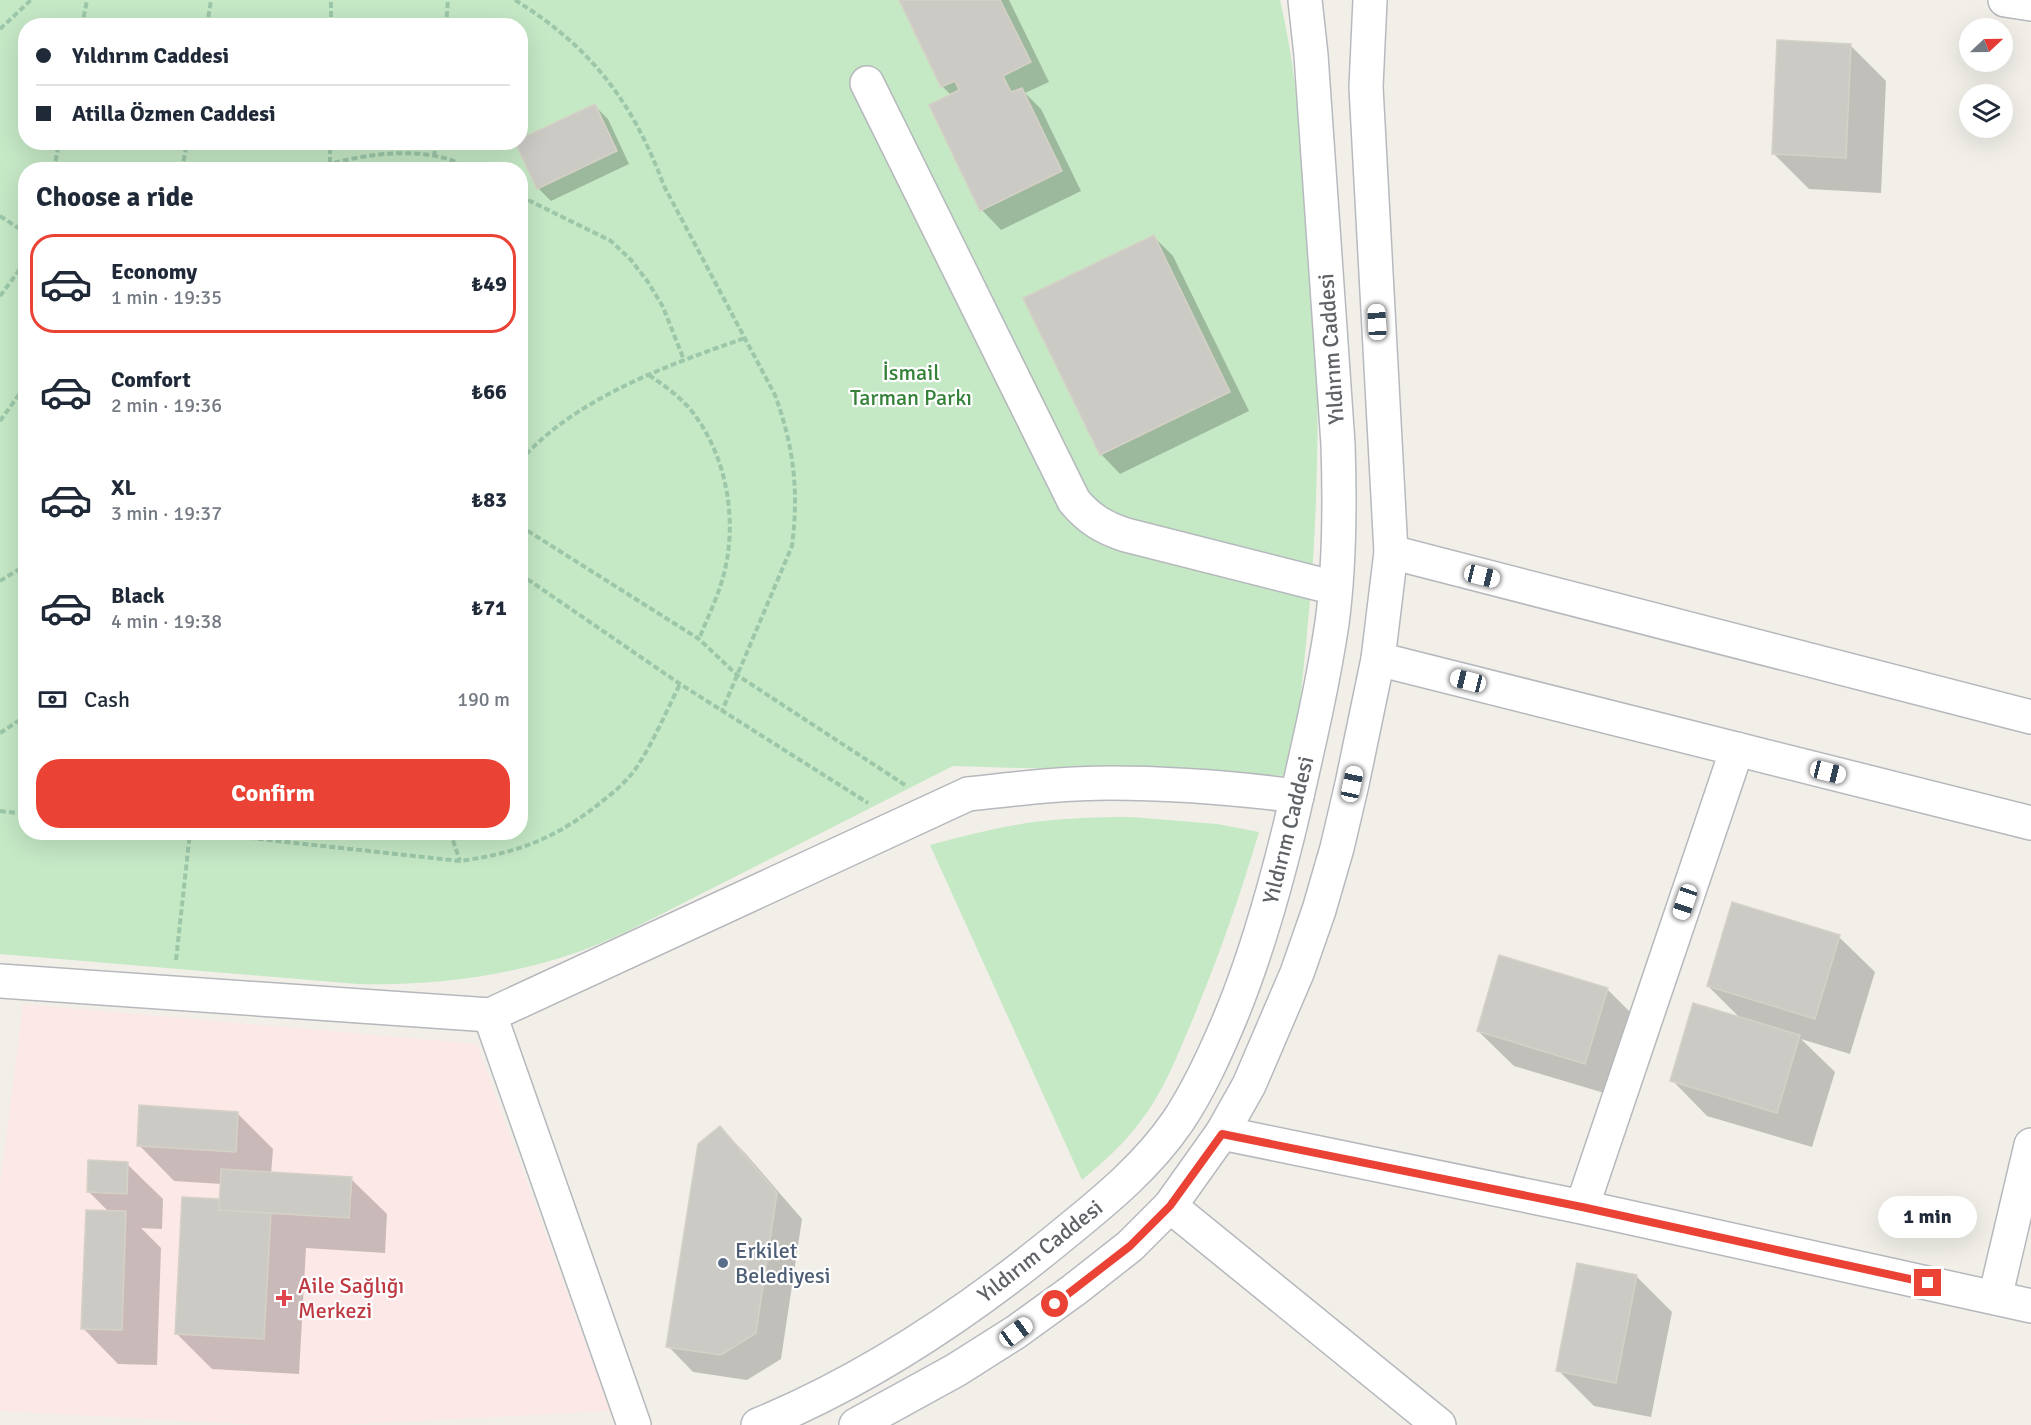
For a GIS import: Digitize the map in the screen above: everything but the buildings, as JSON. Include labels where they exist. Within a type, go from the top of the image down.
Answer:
[{"type":"street","name":"Yıldırım Caddesi","points":[[758,1425],[831,1391],[899,1352],[965,1310],[1028,1264],[1123,1185],[1151,1156],[1178,1121],[1201,1083],[1241,991],[1267,916],[1297,796],[1323,679],[1335,588],[1340,503],[1338,444],[1311,54],[1305,0]]},
{"type":"street","name":"Yıldırım Caddesi","points":[[856,1425],[956,1370],[1016,1332],[1130,1246],[1170,1206],[1222,1134],[1249,1085],[1297,973],[1337,848],[1378,659],[1391,552],[1366,87],[1370,0]]},
{"type":"street","points":[[2005,0],[2031,4]]},
{"type":"street","points":[[867,83],[1074,501],[1084,513],[1111,531],[1335,588]]},
{"type":"street","points":[[1391,552],[2031,717]]},
{"type":"street","points":[[1378,659],[2031,824]]},
{"type":"street","points":[[1582,1207],[1737,749]]},
{"type":"street","points":[[0,981],[490,1015],[969,794],[1038,786],[1108,783],[1234,788],[1297,796]]},
{"type":"street","points":[[490,1015],[634,1425]]},
{"type":"street","points":[[1222,1134],[1582,1207],[2031,1306]]},
{"type":"street","points":[[1995,1298],[2031,1145]]},
{"type":"street","points":[[1170,1206],[1439,1425]]},
{"type":"path","points":[[0,29],[30,0]]},
{"type":"path","points":[[84,18],[87,0]]},
{"type":"path","points":[[208,18],[211,0]]},
{"type":"path","points":[[331,0],[331,18]]},
{"type":"path","points":[[447,18],[448,0]]},
{"type":"path","points":[[515,0],[569,39],[595,64],[617,92],[636,122],[652,153],[664,186],[775,395],[786,426],[794,469],[796,517],[792,546],[722,711]]},
{"type":"path","points":[[434,157],[435,150]]},
{"type":"path","points":[[335,162],[368,155],[395,154],[434,157],[454,162]]},
{"type":"path","points":[[528,200],[611,241],[631,260],[663,307],[684,360]]},
{"type":"path","points":[[0,216],[18,228]]},
{"type":"path","points":[[0,296],[18,272]]},
{"type":"path","points":[[528,452],[579,411],[649,375],[745,338]]},
{"type":"path","points":[[649,375],[693,412],[709,436],[719,459],[725,483],[728,507],[726,558],[722,583],[699,639]]},
{"type":"path","points":[[0,422],[18,396]]},
{"type":"path","points":[[528,531],[699,639],[737,675],[939,807]]},
{"type":"path","points":[[0,581],[18,570]]},
{"type":"path","points":[[528,580],[680,684],[902,824]]},
{"type":"path","points":[[268,840],[460,861],[524,848],[554,835],[585,815],[615,791],[639,764],[680,684]]},
{"type":"path","points":[[0,733],[18,721]]},
{"type":"path","points":[[0,811],[18,812]]},
{"type":"path","points":[[172,993],[189,840]]},
{"type":"path","points":[[453,840],[460,861]]},
{"type":"shaded area","name":"Aile Sağlığı Merkezi","points":[[23,1004],[477,1044],[610,1411],[339,1425],[263,1425],[0,1411],[0,1184]]},
{"type":"green space","name":"İsmail Tarman Parkı","points":[[0,0],[1280,0],[1292,63],[1305,170],[1316,331],[1317,385],[1314,547],[1292,776],[953,766],[626,932],[582,951],[522,968],[468,978],[414,983],[358,984],[0,954]]},
{"type":"green space","points":[[1131,817],[1217,824],[1259,832],[1211,974],[1163,1086],[1134,1130],[1082,1180],[930,845],[1034,822]]},
{"type":"place","name":"Erkilet Belediyesi","points":[[723,1263]]},
{"type":"place","name":"Aile Sağlığı Merkezi","points":[[284,1298]]},
{"type":"route","points":[[1055,1304],[1130,1246],[1170,1206],[1222,1134],[1582,1207],[1928,1283]]}]
